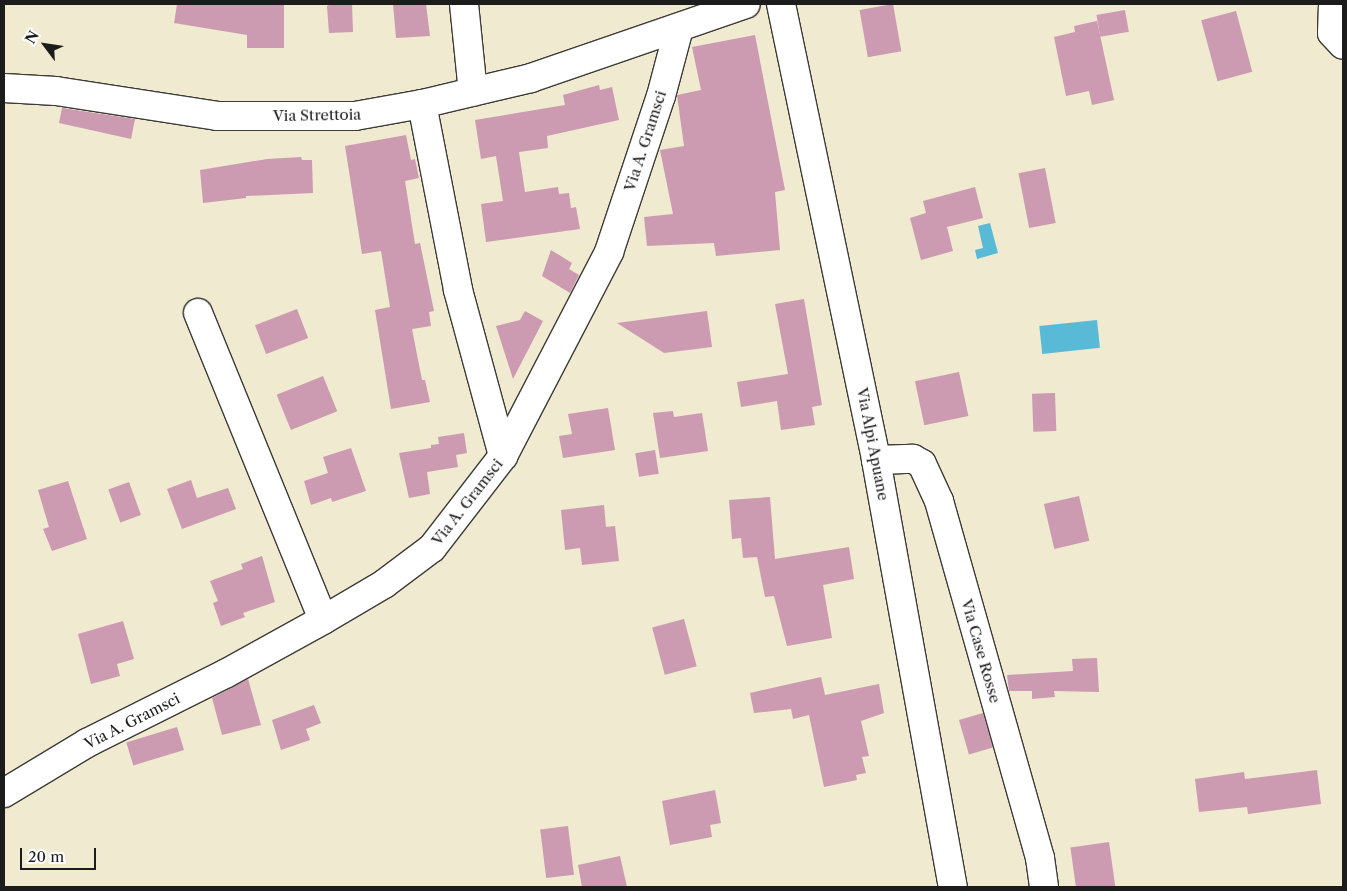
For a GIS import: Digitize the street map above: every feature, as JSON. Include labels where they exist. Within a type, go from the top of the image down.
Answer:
[{"type":"street","points":[[464,4],[473,92]]},
{"type":"street","name":"Via Strettoia","points":[[4,88],[56,92],[217,116],[355,116],[422,104],[530,78],[746,4]]},
{"type":"street","name":"Via Alpi Apuane","points":[[781,4],[876,460],[953,887]]},
{"type":"street","points":[[1333,4],[1332,33],[1343,45]]},
{"type":"street","name":"Via A. Gramsci","points":[[4,793],[86,743],[225,674],[323,620],[384,584],[432,548],[502,456],[608,252],[661,96],[680,28]]},
{"type":"street","points":[[422,104],[458,290],[502,456]]},
{"type":"street","points":[[198,313],[323,620]]},
{"type":"street","name":"Via Case Rosse","points":[[876,460],[913,458],[922,464],[939,501],[1040,858],[1044,887]]},
{"type":"water","points":[[990,223],[998,253],[977,259],[975,250],[983,248],[978,226]]},
{"type":"water","points":[[1097,320],[1100,348],[1042,354],[1039,326]]},
{"type":"building","points":[[177,4],[284,4],[284,48],[247,48],[247,35],[174,23]]},
{"type":"building","points":[[331,4],[352,4],[353,32],[329,33],[327,6]]},
{"type":"building","points":[[393,4],[426,4],[430,36],[396,38]]},
{"type":"building","points":[[893,4],[901,51],[868,57],[860,10]]},
{"type":"building","points":[[1125,10],[1129,32],[1100,37],[1096,15]]},
{"type":"building","points":[[1236,11],[1252,72],[1218,81],[1201,20]]},
{"type":"building","points":[[1097,21],[1114,100],[1092,105],[1089,91],[1066,96],[1054,37],[1075,32],[1074,26]]},
{"type":"building","points":[[755,35],[785,190],[775,192],[780,250],[716,256],[714,243],[647,246],[644,217],[673,214],[660,150],[684,146],[677,95],[701,90],[692,47]]},
{"type":"building","points":[[599,85],[600,90],[612,87],[619,120],[547,136],[548,148],[519,152],[525,192],[558,187],[559,194],[569,193],[571,208],[576,207],[580,229],[486,242],[481,204],[503,201],[496,156],[481,159],[475,120],[565,105],[563,95]]},
{"type":"building","points":[[62,108],[135,119],[131,139],[59,123]]},
{"type":"building","points":[[406,135],[411,160],[415,159],[419,178],[405,181],[415,244],[420,243],[434,311],[429,312],[431,326],[412,329],[422,380],[425,380],[430,402],[391,409],[375,310],[390,307],[381,251],[362,254],[345,146]]},
{"type":"building","points":[[301,157],[302,160],[312,160],[313,193],[246,196],[246,198],[203,203],[200,170],[267,159]]},
{"type":"building","points":[[1045,168],[1056,223],[1029,228],[1018,173]]},
{"type":"building","points":[[975,187],[983,218],[947,227],[953,251],[921,260],[910,218],[926,213],[923,201]]},
{"type":"building","points":[[551,250],[572,263],[569,269],[579,275],[570,293],[542,276]]},
{"type":"building","points":[[804,299],[822,405],[812,407],[815,425],[781,430],[777,401],[741,407],[737,382],[788,374],[775,304]]},
{"type":"building","points":[[297,309],[308,338],[266,354],[255,325]]},
{"type":"building","points":[[525,311],[543,321],[513,379],[496,326],[520,320]]},
{"type":"building","points":[[707,311],[712,347],[664,353],[617,323]]},
{"type":"building","points":[[959,372],[968,416],[924,425],[915,381]]},
{"type":"building","points":[[323,376],[337,411],[291,430],[277,395]]},
{"type":"building","points":[[1055,393],[1056,431],[1033,432],[1032,394]]},
{"type":"building","points":[[608,408],[615,450],[563,458],[559,436],[572,434],[568,414]]},
{"type":"building","points":[[673,411],[674,417],[702,413],[708,451],[660,458],[653,413]]},
{"type":"building","points":[[464,433],[467,453],[456,455],[458,467],[427,472],[430,494],[409,498],[399,453],[431,448],[431,445],[439,444],[438,437]]},
{"type":"building","points":[[351,448],[366,491],[332,502],[331,498],[311,505],[304,481],[328,473],[323,457]]},
{"type":"building","points":[[655,450],[659,474],[639,477],[635,453]]},
{"type":"building","points":[[191,480],[197,498],[228,488],[236,509],[182,529],[167,489]]},
{"type":"building","points":[[68,481],[87,539],[52,551],[43,529],[49,527],[38,490]]},
{"type":"building","points":[[129,482],[141,515],[120,522],[108,490]]},
{"type":"building","points":[[1079,496],[1089,541],[1054,549],[1044,504]]},
{"type":"building","points":[[770,497],[775,559],[849,547],[854,579],[823,585],[832,638],[787,646],[774,596],[765,597],[757,557],[743,558],[741,538],[732,539],[729,500]]},
{"type":"building","points":[[604,505],[606,527],[615,526],[619,561],[582,565],[580,548],[565,550],[561,510]]},
{"type":"building","points":[[262,556],[275,602],[243,613],[245,617],[221,626],[213,603],[218,601],[210,581],[243,569],[241,564]]},
{"type":"building","points":[[684,619],[697,666],[665,675],[652,628]]},
{"type":"building","points":[[123,621],[134,659],[117,664],[120,676],[91,684],[78,634]]},
{"type":"building","points":[[1097,658],[1099,692],[1054,691],[1055,697],[1032,699],[1032,691],[1009,691],[1007,675],[1073,671],[1072,659]]},
{"type":"building","points":[[821,677],[825,695],[879,684],[884,713],[861,721],[869,756],[862,757],[866,773],[856,775],[857,780],[824,787],[809,715],[793,719],[791,709],[754,713],[750,693]]},
{"type":"building","points":[[248,679],[261,725],[222,735],[212,698]]},
{"type":"building","points":[[314,705],[321,723],[306,729],[310,740],[281,750],[272,720]]},
{"type":"building","points":[[983,713],[993,748],[969,754],[959,720]]},
{"type":"building","points":[[177,727],[184,750],[133,765],[126,742]]},
{"type":"building","points":[[1317,770],[1321,804],[1248,814],[1247,807],[1199,812],[1195,779],[1244,772],[1245,779]]},
{"type":"building","points":[[715,790],[721,823],[710,825],[712,837],[670,845],[662,801]]},
{"type":"building","points":[[568,826],[574,875],[546,878],[540,829]]},
{"type":"building","points":[[1109,842],[1115,887],[1076,887],[1070,847]]},
{"type":"building","points":[[620,856],[627,887],[582,887],[578,865]]}]
